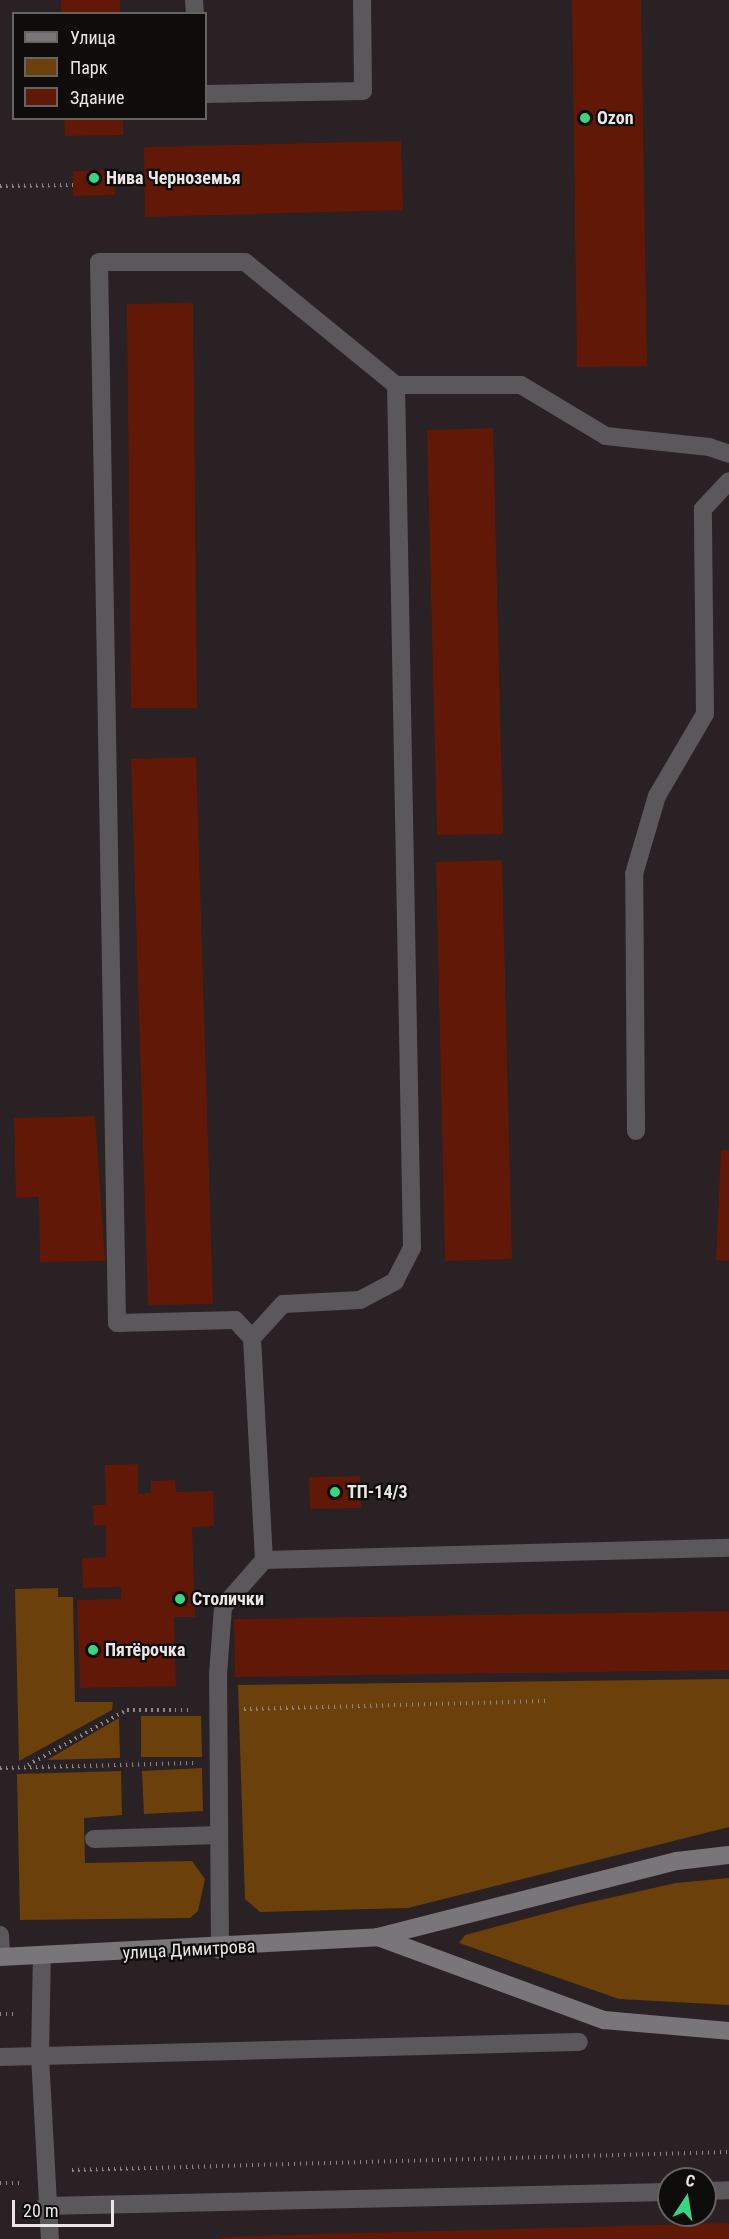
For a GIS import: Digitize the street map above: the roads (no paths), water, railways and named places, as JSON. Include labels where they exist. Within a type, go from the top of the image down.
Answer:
[{"type":"main road","name":"улица Димитрова","points":[[0,1957],[220,1950],[378,1937],[677,1861],[729,1855]]},
{"type":"main road","points":[[378,1937],[604,2020],[729,2031]]},
{"type":"street","points":[[207,94],[363,91],[362,0]]},
{"type":"street","points":[[220,1950],[218,1709],[223,1607],[264,1560],[252,1338],[235,1320],[117,1323],[99,262],[245,262],[396,385],[521,385],[606,436],[709,447],[729,454]]},
{"type":"street","points":[[252,1338],[283,1304],[360,1300],[395,1281],[412,1248],[396,385]]},
{"type":"street","points":[[636,1131],[634,874],[657,795],[705,714],[703,509],[729,481]]},
{"type":"street","points":[[264,1560],[729,1548]]},
{"type":"street","points":[[94,1839],[219,1835]]},
{"type":"street","points":[[0,1935],[0,1957]]},
{"type":"street","points":[[42,1956],[40,2056],[45,2206],[50,2239]]},
{"type":"street","points":[[0,2057],[579,2042]]},
{"type":"street","points":[[45,2206],[657,2192]]},
{"type":"place","name":"Ozon","points":[[585,118]]},
{"type":"place","name":"Нива Черноземья","points":[[94,178]]},
{"type":"place","name":"ТП-14/3","points":[[335,1492]]},
{"type":"place","name":"Столички","points":[[180,1599]]},
{"type":"place","name":"Пятёрочка","points":[[93,1650]]}]
